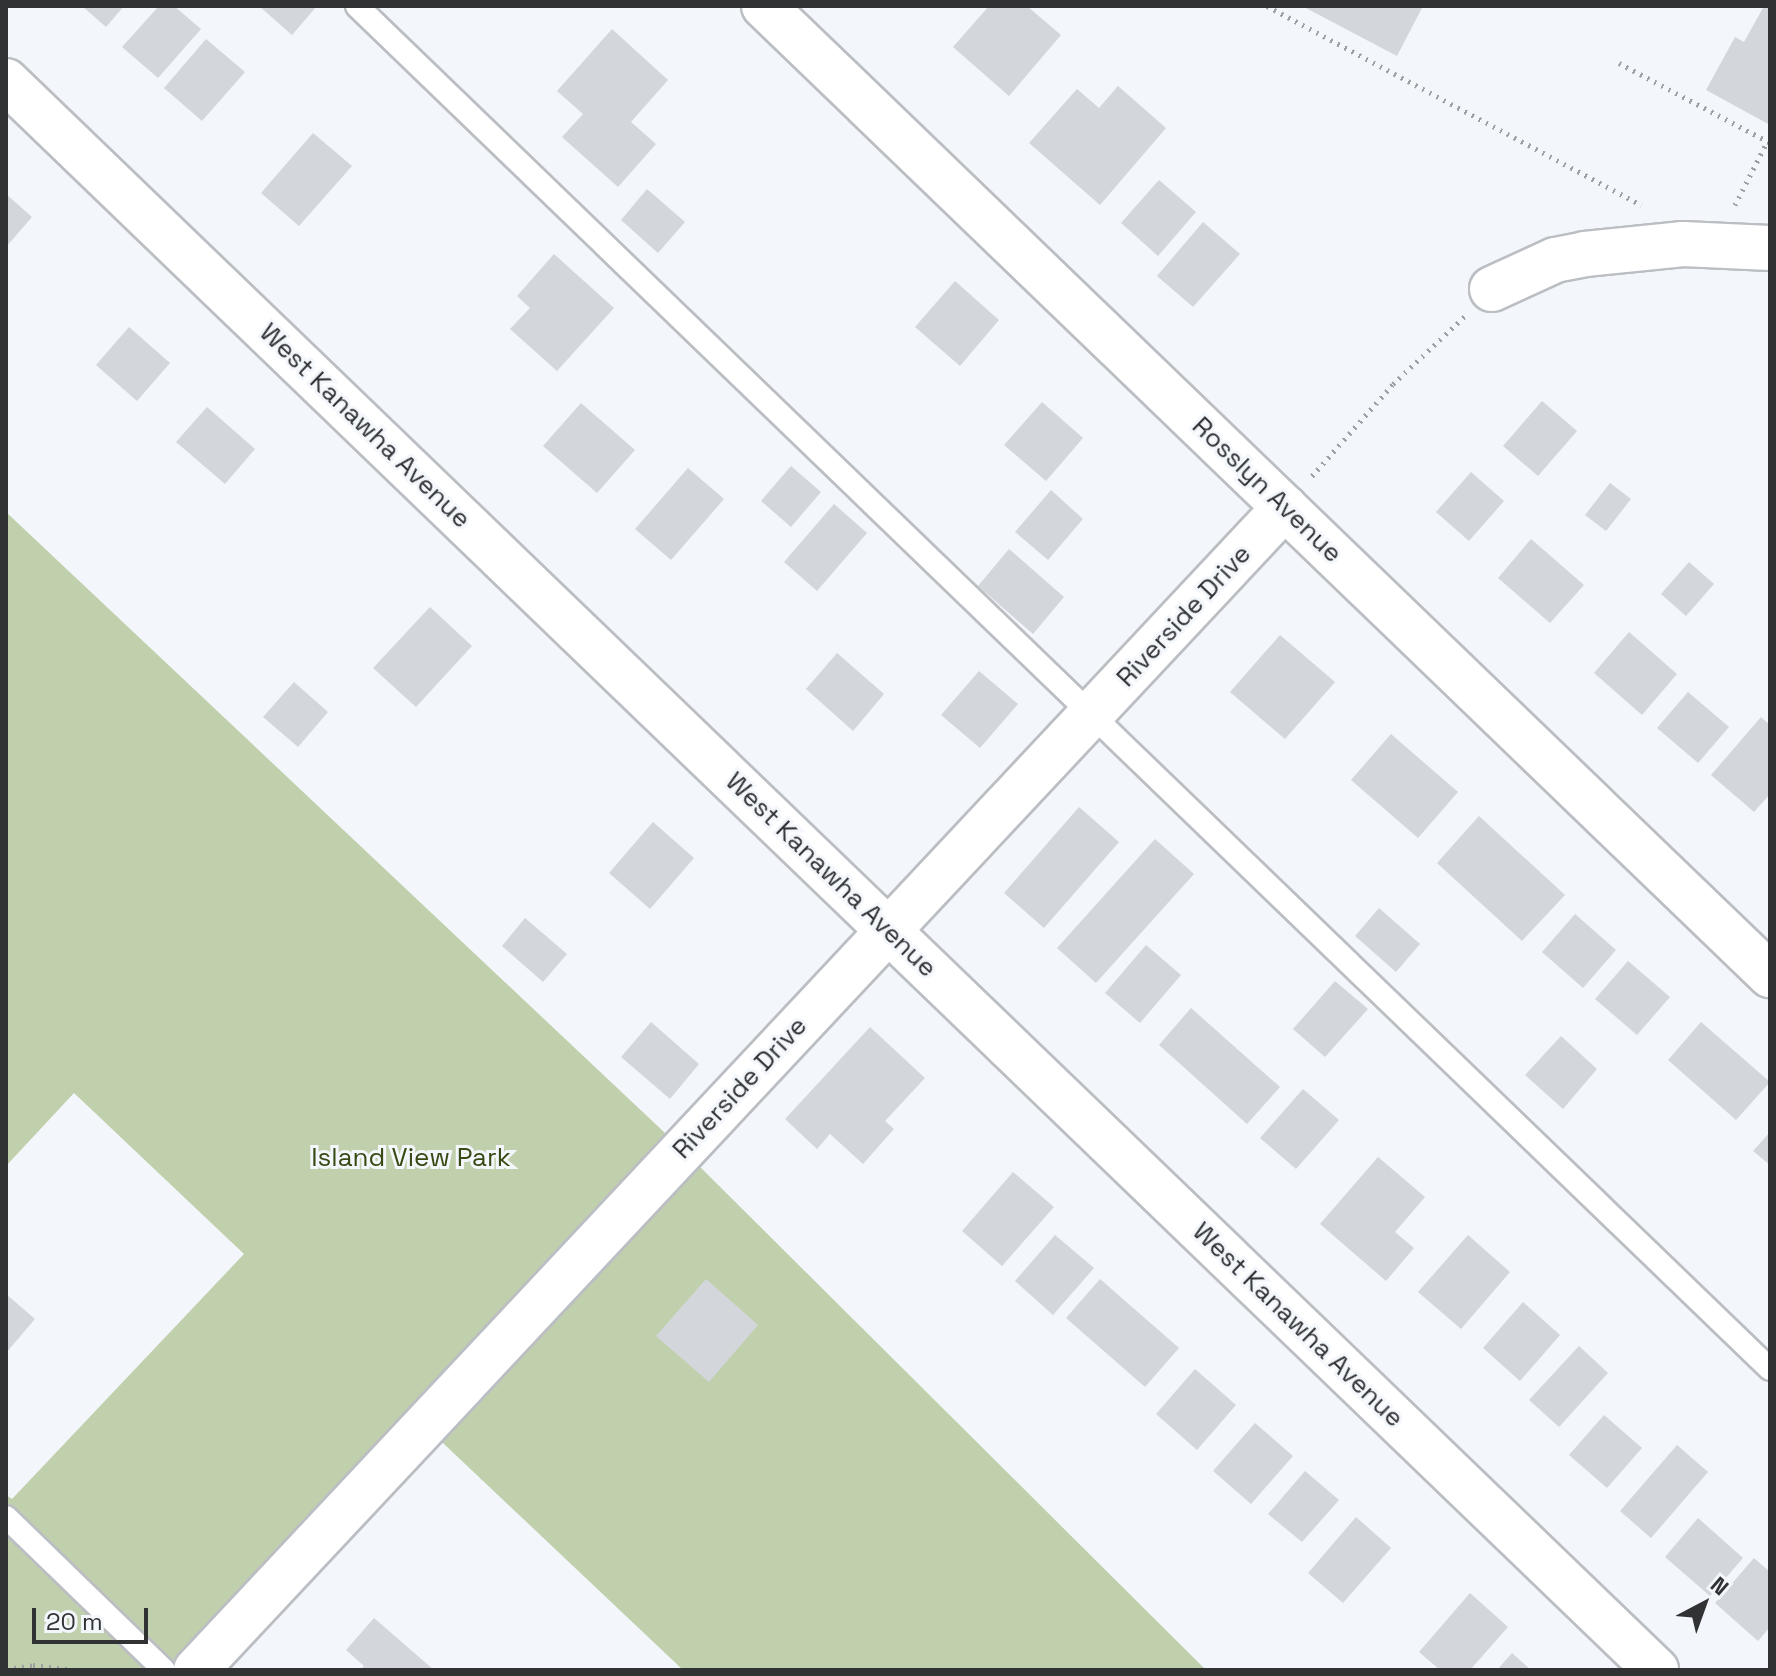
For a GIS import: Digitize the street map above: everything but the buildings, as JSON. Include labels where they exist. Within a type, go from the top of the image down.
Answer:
[{"type":"street","name":"Rosslyn Avenue","points":[[764,6],[1770,975]]},
{"type":"street","name":"West Kanawha Avenue","points":[[6,81],[1656,1670]]},
{"type":"street","points":[[1492,289],[1555,260],[1714,243],[1770,248]]},
{"type":"street","name":"Riverside Drive","points":[[196,1670],[1285,507]]},
{"type":"lane","points":[[357,6],[1770,1369]]},
{"type":"lane","points":[[6,1517],[164,1670]]},
{"type":"path","points":[[1267,6],[1644,206]]},
{"type":"path","points":[[1619,63],[1769,142],[1714,243]]},
{"type":"path","points":[[1285,507],[1393,384],[1492,289]]},
{"type":"path","points":[[6,1669],[33,1665],[76,1670]]},
{"type":"green space","name":"Island View Park","points":[[6,512],[682,1149],[1206,1670],[683,1670],[425,1426],[196,1670],[6,1670],[6,1495],[12,1499],[244,1254],[74,1093],[6,1166]]}]
